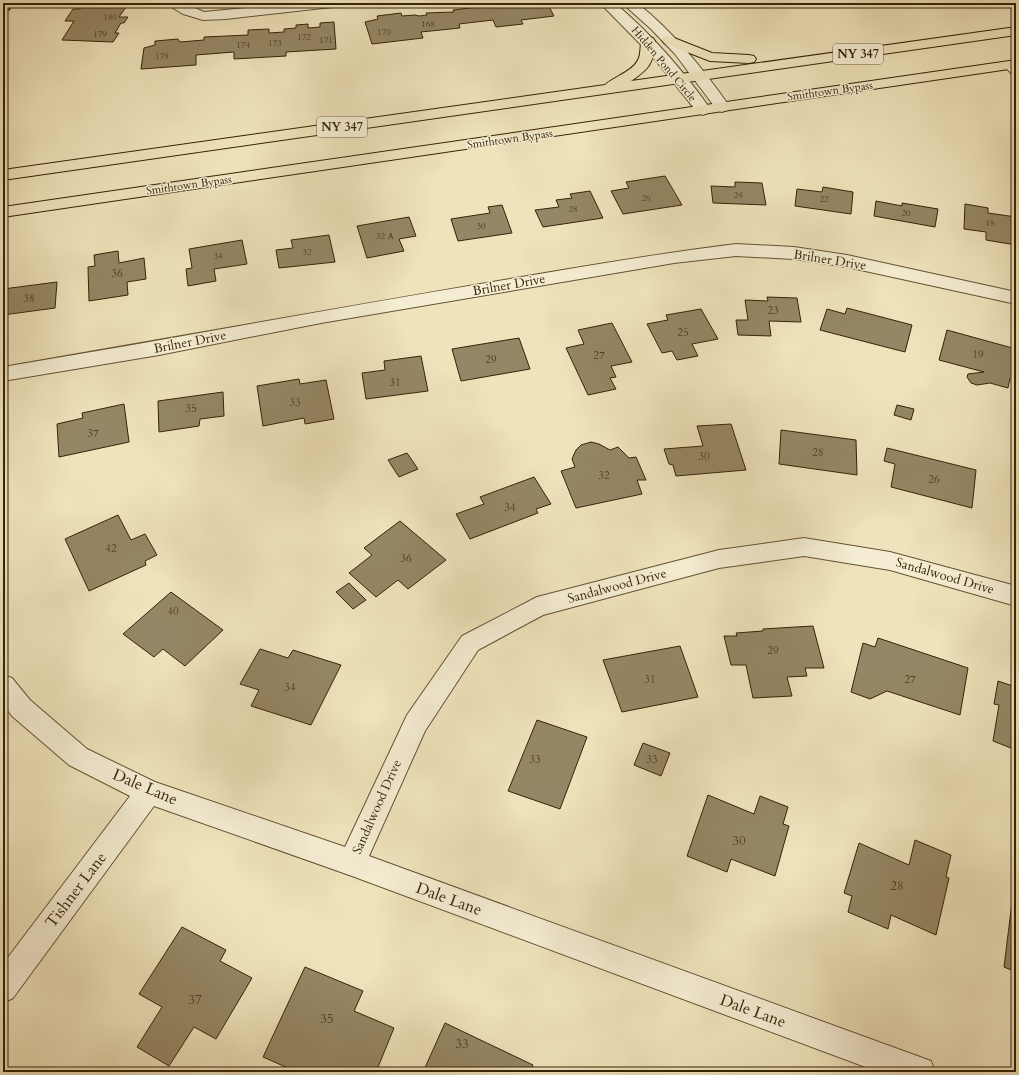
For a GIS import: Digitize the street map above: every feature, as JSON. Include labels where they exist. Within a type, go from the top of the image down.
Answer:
[{"type":"highway","name":"NY 347","points":[[3,175],[1016,32]]},
{"type":"highway","points":[[669,40],[710,57],[818,60]]},
{"type":"highway","points":[[606,90],[631,74],[641,65],[646,58],[648,41]]},
{"type":"highway","name":"Smithtown Bypass","points":[[3,212],[703,110],[1013,68]]},
{"type":"street","points":[[177,3],[188,11],[203,16],[226,15],[332,3]]},
{"type":"street","points":[[629,3],[648,18],[669,40],[700,77],[722,108]]},
{"type":"street","name":"Hidden Pond Circle","points":[[614,4],[648,41],[703,110]]},
{"type":"street","name":"Brilner Drive","points":[[3,374],[159,348],[322,317],[651,261],[736,250],[794,253],[847,261],[1016,298]]},
{"type":"street","name":"Sandalwood Drive","points":[[352,863],[416,722],[470,643],[537,607],[719,559],[804,547],[890,561],[1016,596]]},
{"type":"street","name":"Dale Lane","points":[[3,686],[21,708],[78,757],[149,792],[352,863],[920,1072]]},
{"type":"street","name":"Tishner Lane","points":[[3,988],[149,792]]},
{"type":"building","points":[[3,3],[10,3],[10,10],[3,11]]},
{"type":"building","points":[[84,3],[135,3],[128,4],[119,17],[128,17],[124,23],[121,23],[115,33],[119,33],[113,42],[62,40],[74,21],[65,21],[73,9],[80,9]]},
{"type":"building","points":[[502,3],[547,3],[554,16],[521,20],[523,24],[496,27],[493,20],[459,24],[460,28],[421,32],[423,38],[372,44],[365,22],[378,19],[377,16],[401,13],[402,16],[419,16],[427,15],[426,13],[454,12],[453,10]]},
{"type":"building","points":[[334,22],[336,49],[286,52],[286,56],[234,59],[234,52],[196,55],[196,65],[141,69],[144,48],[155,45],[155,41],[178,39],[180,42],[204,40],[204,37],[248,35],[248,30],[269,29],[269,33],[284,32],[284,29],[296,28],[296,25],[308,24],[308,28],[320,27],[320,23]]},
{"type":"building","points":[[665,176],[682,205],[623,214],[611,191],[629,188],[626,182]]},
{"type":"building","points":[[735,182],[762,183],[766,205],[713,203],[711,186],[735,187]]},
{"type":"building","points":[[823,187],[853,192],[851,214],[795,206],[797,189],[822,192]]},
{"type":"building","points":[[590,191],[603,218],[543,227],[535,210],[559,207],[556,200],[572,198],[570,194]]},
{"type":"building","points":[[876,201],[902,206],[902,203],[938,209],[935,227],[874,216]]},
{"type":"building","points":[[965,204],[988,208],[988,213],[1016,217],[1016,245],[986,240],[986,232],[964,229]]},
{"type":"building","points":[[502,205],[512,233],[458,241],[451,219],[490,213],[488,207]]},
{"type":"building","points":[[409,217],[416,236],[399,239],[404,251],[367,258],[357,226]]},
{"type":"building","points":[[329,235],[335,262],[279,268],[276,250],[293,248],[291,240]]},
{"type":"building","points":[[242,240],[247,264],[214,269],[216,281],[188,286],[186,269],[192,268],[189,249]]},
{"type":"building","points":[[118,251],[119,263],[144,258],[146,279],[127,282],[128,295],[89,301],[88,267],[95,266],[94,255]]},
{"type":"building","points":[[57,282],[55,308],[3,315],[3,289]]},
{"type":"building","points":[[767,297],[797,298],[801,322],[769,321],[771,336],[738,335],[736,320],[748,320],[745,300],[768,301]]},
{"type":"building","points":[[847,308],[912,325],[905,352],[820,330],[827,309],[845,314]]},
{"type":"building","points":[[701,309],[718,339],[692,344],[698,356],[677,360],[672,351],[662,353],[647,324],[668,320],[666,315]]},
{"type":"building","points":[[612,323],[632,362],[611,366],[616,377],[610,378],[616,389],[588,395],[566,348],[584,344],[578,330]]},
{"type":"building","points":[[947,330],[1016,349],[1016,363],[1013,379],[1010,378],[1008,388],[990,383],[977,385],[971,383],[967,377],[968,374],[984,372],[939,360]]},
{"type":"building","points":[[519,338],[530,369],[461,381],[452,349]]},
{"type":"building","points":[[421,356],[428,391],[366,399],[362,373],[385,370],[384,361]]},
{"type":"building","points":[[299,379],[300,384],[326,380],[334,419],[305,424],[304,418],[263,426],[257,386]]},
{"type":"building","points":[[223,392],[224,416],[200,419],[199,426],[159,432],[158,401]]},
{"type":"building","points":[[124,404],[129,442],[59,457],[57,424],[83,418],[82,413]]},
{"type":"building","points":[[897,405],[914,409],[911,420],[894,415]]},
{"type":"building","points":[[731,424],[746,470],[676,476],[673,465],[669,464],[664,449],[703,446],[697,426]]},
{"type":"building","points":[[781,430],[856,440],[857,475],[779,464]]},
{"type":"building","points":[[591,442],[599,444],[610,450],[618,447],[629,458],[636,457],[646,480],[637,480],[642,494],[576,508],[561,471],[575,467],[572,459],[576,450],[581,445]]},
{"type":"building","points":[[887,448],[976,470],[972,508],[891,487],[895,464],[884,461]]},
{"type":"building","points":[[407,453],[418,469],[399,477],[388,460]]},
{"type":"building","points":[[534,477],[551,504],[536,509],[538,513],[470,539],[456,514],[484,504],[480,497]]},
{"type":"building","points":[[1016,491],[1016,517],[1011,515]]},
{"type":"building","points":[[118,515],[131,540],[145,534],[157,555],[145,561],[146,565],[89,591],[65,539]]},
{"type":"building","points":[[400,521],[446,560],[408,589],[398,580],[376,597],[349,573],[372,555],[364,548]]},
{"type":"building","points":[[349,583],[366,600],[353,609],[336,592]]},
{"type":"building","points":[[171,592],[223,630],[185,666],[163,649],[154,657],[123,634]]},
{"type":"building","points":[[813,626],[824,668],[805,668],[807,676],[787,677],[792,696],[753,698],[746,665],[731,665],[724,636],[737,636],[736,633],[763,631],[763,629]]},
{"type":"building","points":[[878,638],[968,668],[960,715],[887,691],[870,699],[851,692],[863,643],[875,647]]},
{"type":"building","points":[[680,646],[698,697],[622,712],[603,660]]},
{"type":"building","points":[[260,649],[288,658],[293,650],[341,665],[311,725],[251,706],[259,690],[240,684]]},
{"type":"building","points":[[1014,678],[1016,679],[1016,750],[993,741],[999,705],[994,704],[998,681],[1013,686]]},
{"type":"building","points":[[537,720],[587,737],[560,809],[508,791]]},
{"type":"building","points":[[643,743],[670,753],[661,776],[634,765]]},
{"type":"building","points":[[708,795],[754,814],[760,796],[788,807],[783,824],[789,826],[775,876],[731,859],[727,872],[687,856]]},
{"type":"building","points":[[915,840],[951,855],[946,877],[949,878],[936,935],[891,915],[888,929],[848,912],[852,896],[844,893],[859,843],[909,865]]},
{"type":"building","points":[[1013,894],[1016,895],[1016,972],[1004,967]]},
{"type":"building","points":[[182,927],[226,950],[220,961],[252,978],[216,1039],[194,1027],[169,1066],[137,1047],[162,1007],[139,994]]},
{"type":"building","points":[[305,967],[363,991],[354,1011],[394,1028],[376,1072],[297,1072],[263,1057]]},
{"type":"building","points":[[445,1023],[533,1065],[530,1072],[423,1072]]}]
